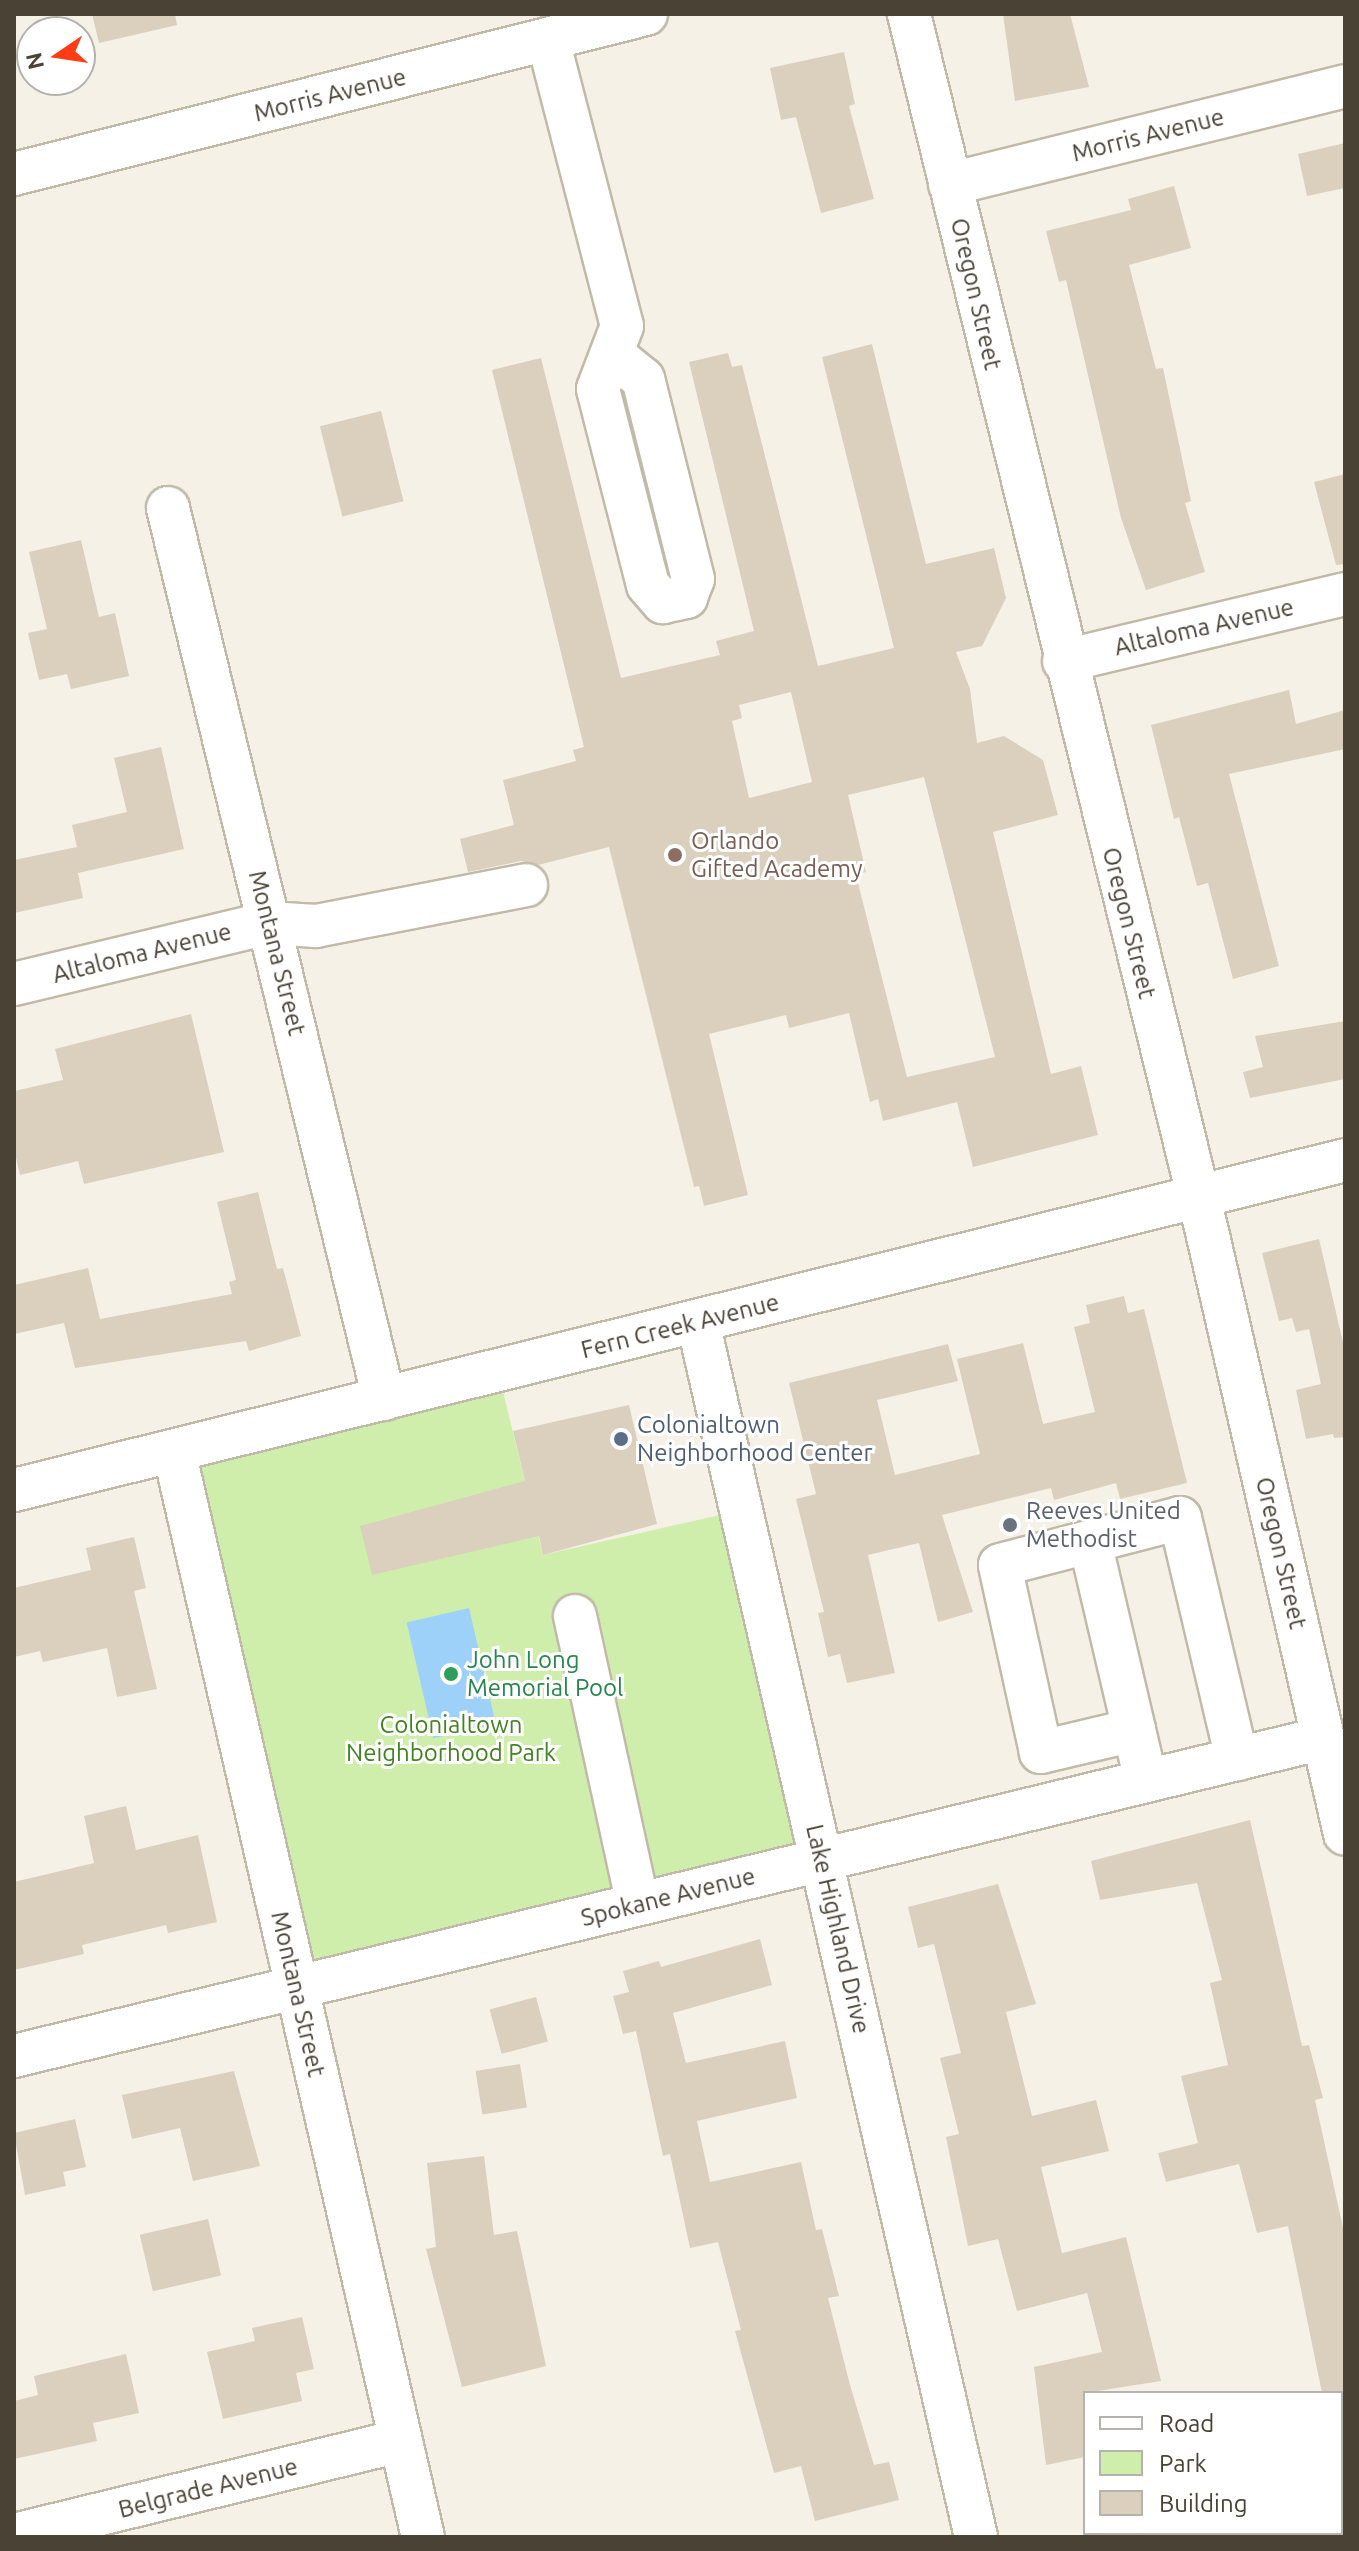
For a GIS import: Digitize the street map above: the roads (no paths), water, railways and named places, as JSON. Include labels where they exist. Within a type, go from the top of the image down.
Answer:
[{"type":"street","name":"Morris Avenue","points":[[14,174],[646,14]]},
{"type":"street","name":"Oregon Street","points":[[909,14],[1064,661],[1197,1196],[1345,1834]]},
{"type":"street","points":[[548,40],[622,326],[598,389],[648,585],[663,602],[686,597],[693,579],[643,379],[612,354]]},
{"type":"street","name":"Morris Avenue","points":[[950,184],[1345,86]]},
{"type":"street","name":"Montana Street","points":[[168,508],[384,1399]]},
{"type":"street","name":"Altaloma Avenue","points":[[1064,661],[1345,594]]},
{"type":"street","name":"Altaloma Avenue","points":[[14,984],[269,923],[316,926],[526,885]]},
{"type":"street","name":"Fern Creek Avenue","points":[[14,1490],[1345,1160]]},
{"type":"street","name":"Lake Highland Drive","points":[[698,1322],[976,2537]]},
{"type":"street","name":"Montana Street","points":[[174,1451],[423,2537]]},
{"type":"street","points":[[1134,1730],[1041,1752],[1000,1565],[1180,1518],[1237,1759]]},
{"type":"street","points":[[1090,1542],[1146,1781]]},
{"type":"street","points":[[575,1616],[638,1904]]},
{"type":"street","name":"Spokane Avenue","points":[[14,2056],[1323,1738]]},
{"type":"street","name":"Belgrade Avenue","points":[[14,2535],[401,2441]]},
{"type":"water","name":"John Long Memorial Pool","points":[[469,1608],[496,1724],[433,1738],[407,1622]]},
{"type":"place","name":"Orlando Gifted Academy","points":[[675,855]]},
{"type":"place","name":"Colonialtown Neighborhood Center","points":[[621,1439]]},
{"type":"place","name":"Reeves United Methodist","points":[[1010,1525]]},
{"type":"place","name":"John Long Memorial Pool","points":[[451,1674]]},
{"type":"park label","name":"Colonialtown Neighborhood Park","points":[[451,1739]]}]
